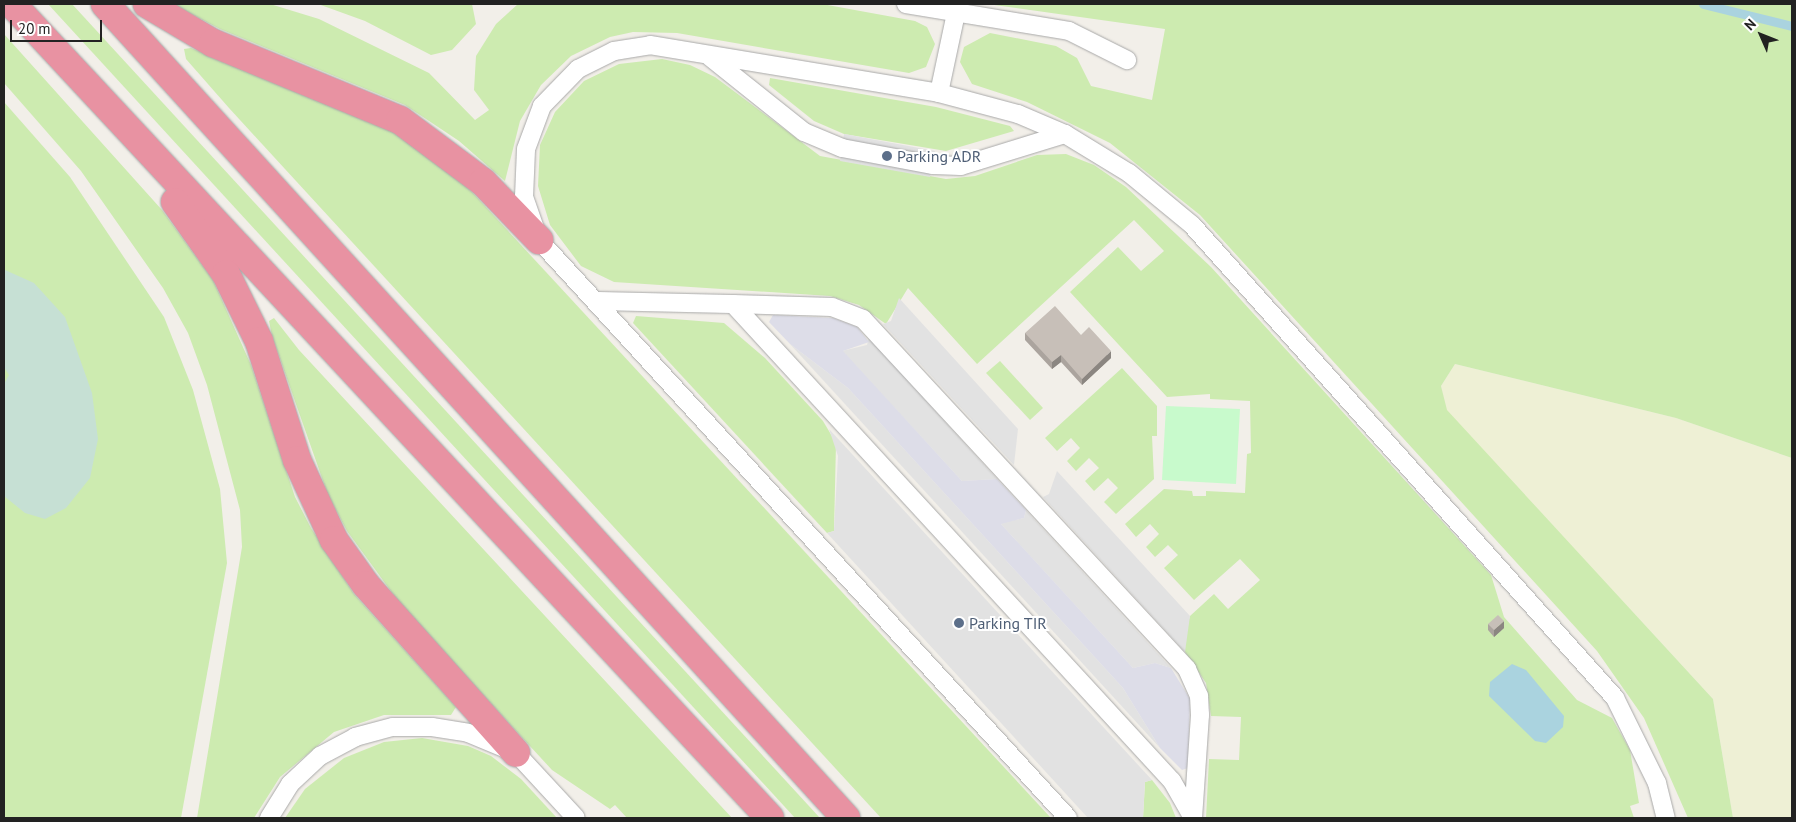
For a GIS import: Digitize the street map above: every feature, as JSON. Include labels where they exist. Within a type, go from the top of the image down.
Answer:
[{"type":"highway","points":[[12,4],[770,818]]},
{"type":"highway","points":[[105,4],[846,818]]},
{"type":"highway","points":[[147,4],[213,43],[400,120],[483,182],[539,240]]},
{"type":"highway","points":[[92,91],[226,274],[259,341],[297,460],[334,540],[366,585],[516,753]]},
{"type":"lane","points":[[906,4],[1069,30],[1127,60]]},
{"type":"lane","points":[[939,93],[956,13]]},
{"type":"lane","points":[[1068,818],[539,240],[524,197],[526,149],[553,92],[578,69],[614,51],[650,45],[939,93],[1018,114],[1065,134],[1129,173],[1192,225],[1499,565],[1615,698],[1656,784],[1666,818]]},
{"type":"lane","points":[[707,55],[804,132],[842,148],[933,165],[961,166],[1065,134]]},
{"type":"lane","points":[[596,301],[832,307],[863,319],[1182,665],[1199,696],[1193,818]]},
{"type":"lane","points":[[733,304],[1172,782],[1193,818]]},
{"type":"lane","points":[[269,818],[290,784],[320,756],[355,736],[393,727],[432,727],[468,733],[516,753],[576,818]]},
{"type":"green space","points":[[48,4],[72,4],[820,818],[795,818]]},
{"type":"green space","points":[[172,4],[270,4],[319,19],[429,73],[475,120],[489,110],[474,90],[476,56],[496,24],[518,4],[822,4],[915,21],[927,27],[935,44],[926,67],[909,73],[677,33],[633,32],[610,37],[571,56],[541,85],[520,121],[505,181],[459,141],[405,105],[220,29]]},
{"type":"green space","points":[[318,4],[472,4],[476,24],[452,50],[431,55],[365,21]]},
{"type":"green space","points":[[987,4],[1792,4],[1792,458],[1676,418],[1455,364],[1441,386],[1447,410],[1713,699],[1733,818],[1688,818],[1644,718],[1597,651],[1200,215],[1110,143],[1027,102],[972,84],[960,62],[964,47],[990,33],[1056,46],[1077,58],[1091,86],[1152,100],[1165,29]]},
{"type":"green space","points":[[4,34],[162,210],[213,280],[251,365],[295,497],[311,528],[354,594],[456,707],[451,715],[384,715],[334,732],[280,777],[254,818],[197,818],[242,547],[240,510],[207,385],[188,333],[163,288],[81,171],[4,83]]},
{"type":"green space","points":[[191,48],[394,132],[433,157],[472,192],[1051,818],[881,818],[229,108],[186,59],[184,49]]},
{"type":"green space","points":[[662,59],[690,65],[715,77],[820,156],[946,179],[975,176],[1037,155],[1066,154],[1094,165],[1126,187],[1211,267],[1491,575],[1504,617],[1577,700],[1612,718],[1630,750],[1639,803],[1630,806],[1634,818],[1206,818],[1209,759],[1239,760],[1241,717],[1211,716],[1206,683],[1185,652],[1183,640],[1190,616],[1214,594],[1228,609],[1260,580],[1240,559],[1194,600],[1164,568],[1178,555],[1168,545],[1155,557],[1146,547],[1159,534],[1150,524],[1136,537],[1125,524],[1164,489],[1192,491],[1193,496],[1206,496],[1206,491],[1245,493],[1247,454],[1251,453],[1250,401],[1210,399],[1210,394],[1167,397],[1070,292],[1118,247],[1141,271],[1164,251],[1134,220],[977,364],[908,288],[886,324],[859,305],[830,296],[614,282],[581,266],[550,225],[538,186],[540,145],[555,112],[584,81],[619,64]]},
{"type":"green space","points":[[770,78],[936,107],[1010,126],[1014,131],[946,151],[844,134],[814,121],[769,85]]},
{"type":"green space","points":[[4,102],[70,177],[164,317],[193,390],[220,489],[227,563],[181,818],[4,818]]},
{"type":"green space","points":[[5,270],[34,283],[65,317],[92,393],[98,439],[90,478],[66,508],[45,519],[25,513],[4,496],[4,384],[9,375],[4,367]]},
{"type":"green space","points":[[636,316],[724,323],[765,358],[823,421],[836,443],[834,531],[827,533],[633,323]]},
{"type":"green space","points":[[274,318],[299,350],[732,818],[627,818],[615,805],[610,809],[552,770],[404,609],[347,531],[328,495],[272,336],[269,321]]},
{"type":"green space","points":[[1000,361],[1043,408],[1030,420],[986,373]]},
{"type":"green space","points":[[1455,364],[1676,418],[1792,458],[1792,818],[1733,818],[1713,699],[1446,410],[1441,386]]},
{"type":"green space","points":[[1122,368],[1157,406],[1157,436],[1152,436],[1154,479],[1116,514],[1104,502],[1118,488],[1108,478],[1094,491],[1085,481],[1099,468],[1089,458],[1076,471],[1067,461],[1080,448],[1071,438],[1057,451],[1045,438]]},
{"type":"green space","points":[[1166,406],[1240,409],[1236,484],[1162,480]]},
{"type":"green space","points":[[422,738],[468,746],[491,756],[521,779],[557,818],[285,818],[305,789],[344,758],[384,742]]},
{"type":"green space","points":[[1152,780],[1170,803],[1176,818],[1143,818],[1145,782]]},
{"type":"shaded area","name":"Parking ADR","points":[[844,134],[935,151],[930,177],[840,161]]},
{"type":"shaded area","points":[[899,298],[1018,429],[1014,465],[883,324],[891,321]]},
{"type":"shaded area","points":[[773,315],[833,318],[857,327],[869,342],[843,351],[962,481],[997,479],[1026,510],[1024,518],[1001,524],[1133,668],[1155,663],[1171,668],[1190,699],[1188,768],[1182,770],[1160,748],[1123,688],[848,388],[790,344],[769,322]]},
{"type":"shaded area","points":[[869,338],[997,479],[962,481],[842,351],[867,345]]},
{"type":"shaded area","points":[[790,344],[848,388],[1123,688],[1160,748]]},
{"type":"shaded area","name":"Parking TIR","points":[[829,429],[1152,780],[1145,782],[1143,818],[1088,818],[827,533],[834,531],[838,456]]},
{"type":"shaded area","points":[[1057,471],[1190,616],[1185,652],[1043,497],[1049,494]]},
{"type":"shaded area","points":[[1026,510],[1171,668],[1155,663],[1133,668],[1000,523],[1024,518]]},
{"type":"water","points":[[1512,664],[1526,670],[1564,716],[1563,727],[1546,743],[1535,741],[1489,696],[1490,682]]},
{"type":"building","points":[[1055,306],[1081,335],[1089,327],[1111,351],[1082,379],[1061,355],[1052,362],[1025,333]]},
{"type":"building","points":[[1498,615],[1504,621],[1494,630],[1488,624]]},
{"type":"waterway","points":[[1703,4],[1792,26]]},
{"type":"place","name":"Parking ADR","points":[[887,156]]},
{"type":"place","name":"Parking TIR","points":[[959,623]]}]
